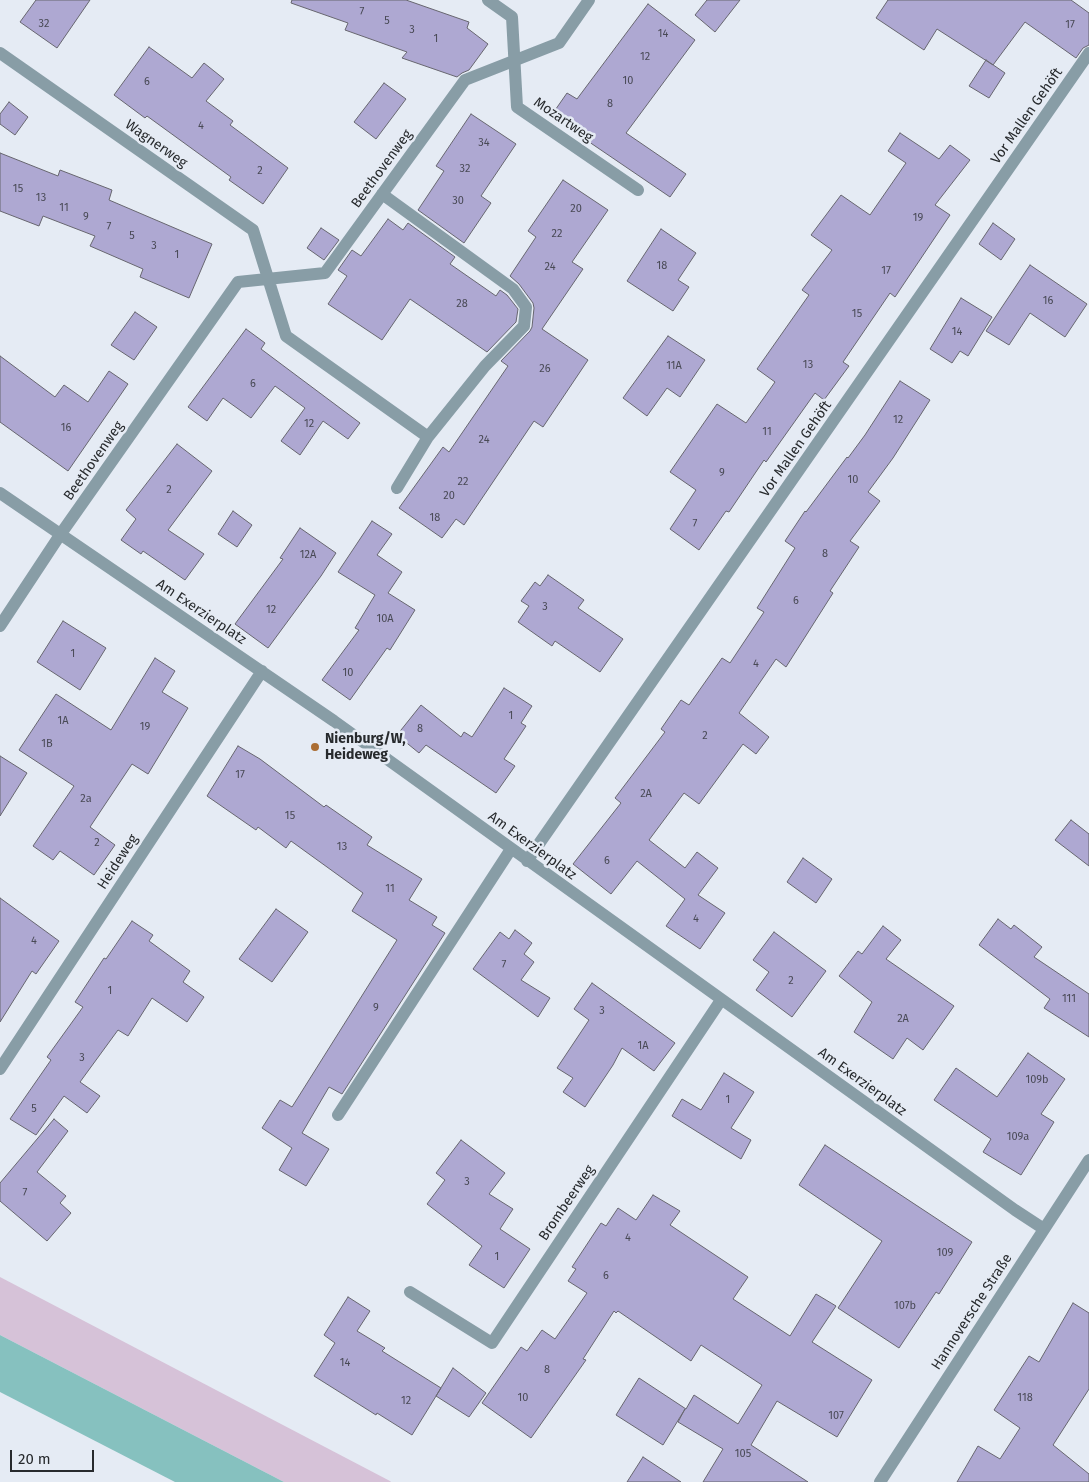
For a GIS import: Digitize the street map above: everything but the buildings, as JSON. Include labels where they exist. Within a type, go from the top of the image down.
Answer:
[{"type":"street","points":[[488,0],[512,17],[514,60],[559,42],[589,0]]},
{"type":"street","name":"Wagnerweg","points":[[0,53],[254,230],[269,279]]},
{"type":"street","name":"Vor Mallen Gehöft","points":[[527,861],[1089,53]]},
{"type":"street","name":"Mozartweg","points":[[514,60],[517,107],[638,190]]},
{"type":"street","name":"Beethovenweg","points":[[0,626],[60,535],[238,282],[324,273],[465,80],[514,60]]},
{"type":"street","points":[[382,194],[513,289],[526,307],[524,326],[486,366],[428,437],[397,488]]},
{"type":"street","points":[[269,279],[286,336],[428,437]]},
{"type":"street","name":"Am Exerzierplatz","points":[[0,493],[334,721],[527,861],[1044,1229]]},
{"type":"street","name":"Heideweg","points":[[0,1069],[262,671]]},
{"type":"street","points":[[338,1115],[511,849]]},
{"type":"street","name":"Brombeerweg","points":[[410,1292],[492,1343],[722,1000]]},
{"type":"street","name":"Hannoversche Straße","points":[[880,1482],[1089,1160]]},
{"type":"shaded area","points":[[0,1277],[391,1482],[284,1482],[0,1335]]},
{"type":"shaded area","points":[[0,1335],[284,1482],[175,1482],[0,1392]]},
{"type":"place","name":"Nienburg/W, Heideweg","points":[[315,747]]}]
